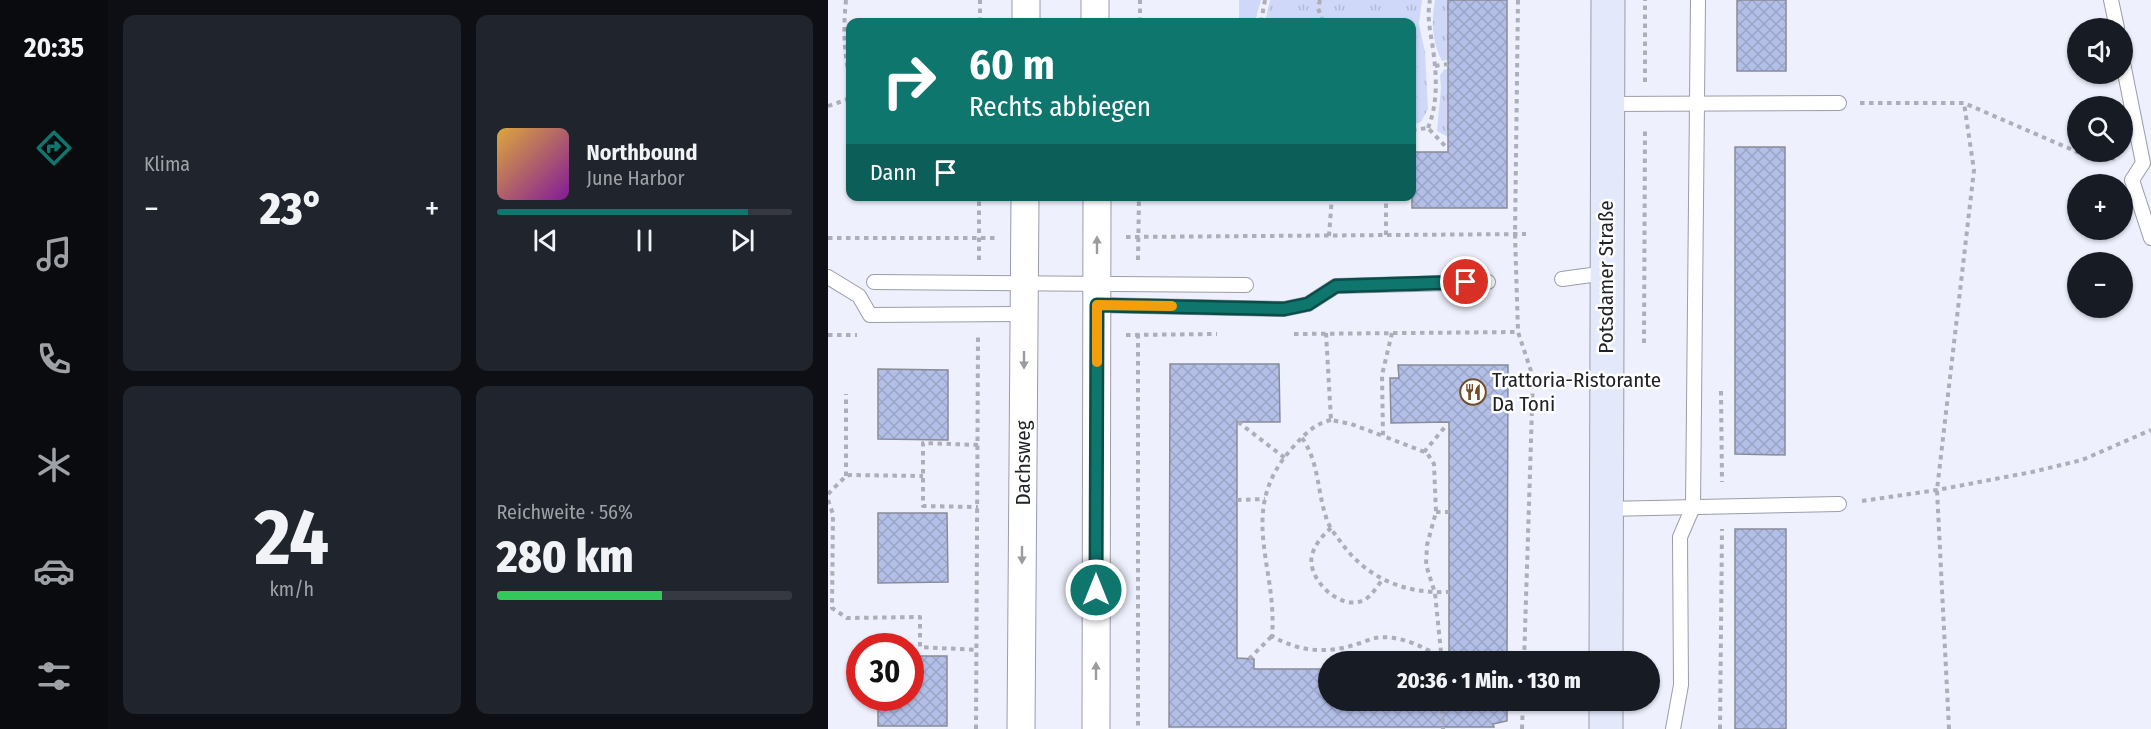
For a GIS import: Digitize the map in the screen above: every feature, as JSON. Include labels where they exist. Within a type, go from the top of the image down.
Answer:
[{"type":"main road","name":"Potsdamer Straße","points":[[1606,651],[1608,0]]},
{"type":"main road","points":[[1606,711],[1606,729]]},
{"type":"street","points":[[1026,0],[1026,18]]},
{"type":"street","points":[[1095,0],[1095,18]]},
{"type":"street","name":"Dachsweg","points":[[1021,729],[1025,201]]},
{"type":"street","points":[[1096,729],[1097,201]]},
{"type":"lane","points":[[1673,729],[1681,685],[1680,537],[1693,507],[1698,0]]},
{"type":"lane","points":[[2111,0],[2115,18]]},
{"type":"lane","points":[[2127,84],[2143,163],[2132,180],[2151,238]]},
{"type":"lane","points":[[1608,104],[1839,103]]},
{"type":"lane","points":[[1562,279],[1606,273]]},
{"type":"lane","points":[[828,277],[860,296],[870,315],[1024,314]]},
{"type":"lane","points":[[874,282],[1024,284],[1097,294],[1138,306],[1284,309],[1308,304],[1336,286],[1488,282]]},
{"type":"lane","points":[[1097,294],[1138,285],[1246,285]]},
{"type":"lane","points":[[1605,509],[1839,504]]},
{"type":"path","points":[[846,0],[844,20],[846,60]]},
{"type":"path","points":[[980,0],[980,18]]},
{"type":"path","points":[[1140,0],[1140,18]]},
{"type":"path","points":[[1262,18],[1265,0]]},
{"type":"path","points":[[1320,0],[1318,8],[1322,18]]},
{"type":"path","points":[[1428,128],[1433,115],[1437,88],[1429,31],[1430,0]]},
{"type":"path","points":[[1518,0],[1515,234],[1518,332],[1533,377],[1524,651]]},
{"type":"path","points":[[1435,66],[1448,64]]},
{"type":"path","points":[[828,106],[846,100]]},
{"type":"path","points":[[1839,103],[1964,103],[2082,154],[2143,163]]},
{"type":"path","points":[[1949,729],[1937,490],[1974,171],[1964,103]]},
{"type":"path","points":[[1416,130],[1428,128]]},
{"type":"path","points":[[1428,128],[1448,149]]},
{"type":"path","points":[[979,201],[979,283]]},
{"type":"path","points":[[1138,285],[1139,201]]},
{"type":"path","points":[[1329,236],[1332,201]]},
{"type":"path","points":[[1386,201],[1386,235]]},
{"type":"path","points":[[1097,237],[1526,234]]},
{"type":"path","points":[[828,238],[1025,238]]},
{"type":"path","points":[[1138,306],[1138,729]]},
{"type":"path","points":[[976,729],[978,314]]},
{"type":"path","points":[[1291,334],[1518,332]]},
{"type":"path","points":[[1326,333],[1330,420]]},
{"type":"path","points":[[1383,436],[1382,375],[1392,333]]},
{"type":"path","points":[[1097,335],[1220,334]]},
{"type":"path","points":[[828,335],[863,335]]},
{"type":"path","points":[[846,394],[846,476]]},
{"type":"path","points":[[1249,659],[1272,636],[1272,601],[1262,537],[1265,499],[1285,458],[1318,423],[1330,420],[1351,424],[1427,453],[1434,464],[1436,512],[1428,537],[1426,565],[1435,593],[1441,651]]},
{"type":"path","points":[[1238,422],[1285,458]]},
{"type":"path","points":[[1424,452],[1445,427]]},
{"type":"path","points":[[1839,504],[1937,490],[2032,472],[2082,460],[2151,430]]},
{"type":"path","points":[[1302,438],[1310,448],[1314,461],[1326,519],[1348,552],[1362,566],[1383,579],[1411,589],[1435,593],[1449,592]]},
{"type":"path","points":[[978,444],[923,443],[923,506],[978,507]]},
{"type":"path","points":[[828,494],[846,476],[923,476]]},
{"type":"path","points":[[1237,500],[1265,499]]},
{"type":"path","points":[[828,500],[833,514],[830,608],[847,618],[920,617],[920,647],[978,650]]},
{"type":"path","points":[[1436,512],[1449,512]]},
{"type":"path","points":[[1331,527],[1312,555],[1312,565],[1317,581],[1330,594],[1348,603],[1364,600],[1383,579]]},
{"type":"path","points":[[1272,636],[1291,645],[1318,651],[1337,650],[1375,638],[1390,638],[1430,651]]},
{"type":"path","points":[[1442,711],[1443,729]]},
{"type":"path","points":[[1522,729],[1523,711]]},
{"type":"green space","points":[[1239,0],[1261,0],[1256,18],[1239,18]]},
{"type":"green space","points":[[1270,0],[1422,0],[1419,24],[1425,52],[1428,109],[1421,122],[1416,124],[1416,18],[1266,18]]},
{"type":"green space","points":[[1435,0],[1448,0],[1448,60],[1442,61],[1433,31]]},
{"type":"green space","points":[[1448,69],[1448,137],[1437,131],[1440,75]]},
{"type":"building","points":[[1448,0],[1507,0],[1507,208],[1412,208],[1412,201],[1416,201],[1416,152],[1448,152]]},
{"type":"building","points":[[1737,0],[1786,0],[1786,71],[1737,71]]},
{"type":"building","points":[[1735,147],[1785,147],[1785,455],[1735,454]]},
{"type":"building","points":[[1170,364],[1279,364],[1280,422],[1237,422],[1237,658],[1254,659],[1254,669],[1318,669],[1318,711],[1507,711],[1507,721],[1493,724],[1494,727],[1169,727]]},
{"type":"building","points":[[1398,365],[1508,365],[1507,651],[1449,651],[1449,422],[1391,423],[1390,378],[1399,378]]},
{"type":"building","points":[[878,369],[948,370],[948,440],[878,439]]},
{"type":"building","points":[[878,513],[947,513],[948,582],[878,583]]},
{"type":"building","points":[[1735,529],[1786,529],[1786,729],[1735,729]]},
{"type":"building","points":[[924,656],[947,656],[947,726],[878,726],[878,711],[924,711]]},
{"type":"slow traffic","points":[[1097,362],[1097,305],[1172,306]]},
{"type":"place","name":"Trattoria-Ristorante Da Toni","points":[[1473,392]]},
{"type":"route","points":[[1096,590],[1097,305],[1284,309],[1308,304],[1336,286],[1466,282]]}]
